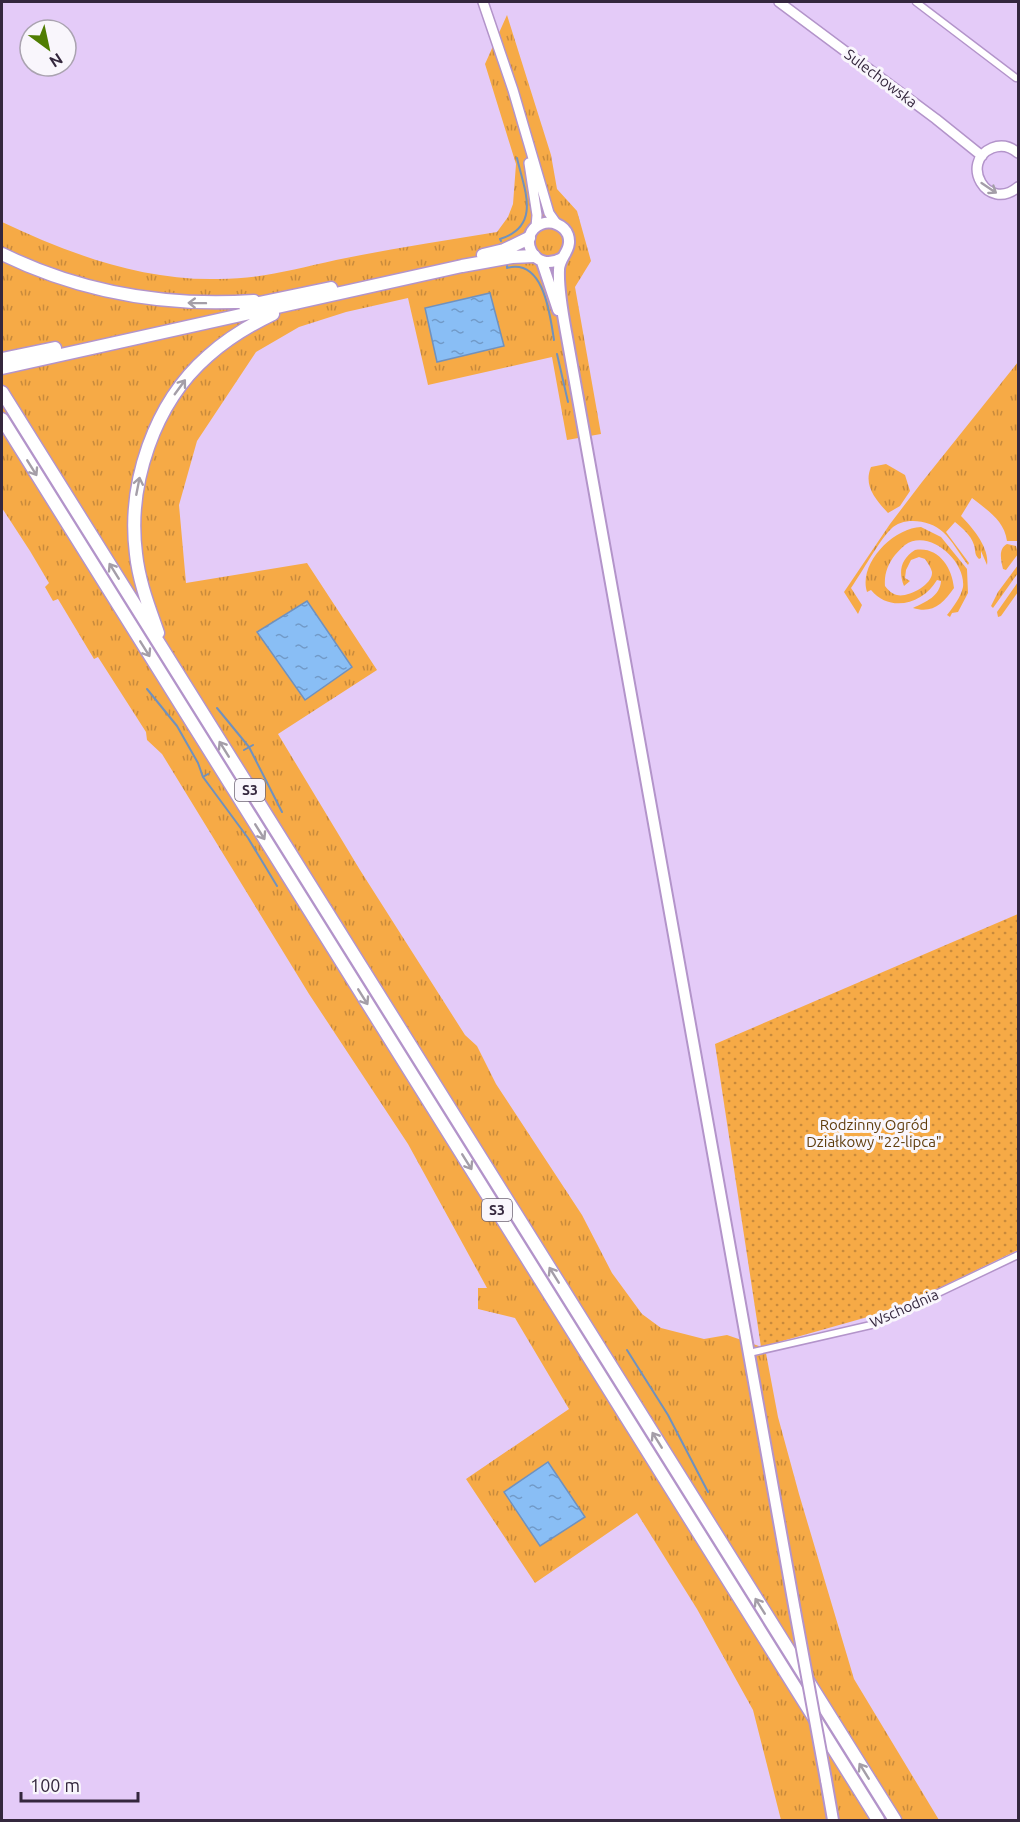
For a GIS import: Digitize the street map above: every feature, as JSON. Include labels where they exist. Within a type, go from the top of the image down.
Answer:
[{"type":"highway","points":[[2,368],[10,360],[504,250],[529,238]]},
{"type":"highway","points":[[2,254],[55,278],[120,295],[194,303],[276,299]]},
{"type":"highway","points":[[10,360],[290,305],[474,264],[512,257],[538,259]]},
{"type":"highway","points":[[167,657],[143,588],[135,551],[136,495],[142,465],[169,404],[189,375],[207,356],[234,336],[290,305]]},
{"type":"highway","name":"S3","points":[[2,393],[895,1821]]},
{"type":"highway","name":"S3","points":[[2,418],[878,1821]]},
{"type":"main road","points":[[483,2],[513,90],[549,213],[566,231],[569,241],[569,248],[558,268],[567,336],[833,1821]]},
{"type":"main road","name":"Sulechowska","points":[[779,2],[982,156]]},
{"type":"main road","points":[[523,125],[537,227]]},
{"type":"main road","points":[[1018,153],[1009,147],[999,146],[982,156],[978,165],[978,174],[985,188],[1000,194],[1010,193],[1018,187]]},
{"type":"main road","points":[[556,223],[542,223],[537,227],[529,238],[530,251],[538,259],[567,336]]},
{"type":"main road","points":[[538,259],[550,263],[562,258]]},
{"type":"street","points":[[916,2],[1016,78]]},
{"type":"street","name":"Wschodnia","points":[[749,1353],[871,1325],[1018,1255]]},
{"type":"green space","points":[[507,15],[551,155],[557,189],[577,211],[591,261],[575,287],[601,434],[567,440],[552,357],[428,385],[408,298],[346,312],[299,327],[256,352],[197,441],[179,505],[186,583],[307,563],[377,670],[278,734],[360,870],[465,1035],[477,1046],[496,1084],[582,1215],[612,1273],[642,1314],[661,1328],[704,1339],[727,1335],[765,1348],[778,1417],[854,1679],[939,1820],[781,1820],[753,1710],[697,1609],[637,1513],[535,1583],[466,1479],[569,1409],[515,1318],[478,1309],[478,1288],[487,1288],[408,1144],[309,994],[162,754],[147,740],[146,732],[98,657],[94,659],[58,599],[53,601],[45,587],[49,583],[2,508],[2,222],[54,245],[107,263],[162,275],[219,279],[264,275],[376,252],[497,232],[508,217],[513,204],[516,164],[485,64]]},
{"type":"green space","points":[[1018,362],[1018,541],[1007,541],[999,522],[972,498],[961,516],[983,545],[987,565],[981,551],[979,559],[971,538],[955,522],[946,532],[969,563],[968,565],[950,539],[938,528],[917,521],[896,525],[881,541],[851,588],[862,605],[858,614],[844,592],[890,524]]},
{"type":"green space","points":[[886,464],[905,475],[910,491],[900,506],[888,513],[875,498],[869,480],[871,467]]},
{"type":"green space","points":[[921,527],[941,537],[967,569],[968,593],[958,612],[952,613],[950,617],[947,615],[962,591],[962,577],[959,567],[952,558],[935,544],[915,541],[905,545],[890,562],[885,577],[885,586],[897,595],[919,590],[928,582],[932,572],[925,559],[919,557],[911,560],[905,578],[910,581],[904,586],[901,575],[902,566],[915,550],[931,551],[947,566],[953,580],[954,588],[941,603],[926,610],[913,608],[935,595],[941,581],[937,580],[923,595],[906,603],[887,602],[871,590],[867,592],[868,570],[880,549],[899,534]]},
{"type":"green space","points":[[1007,544],[1016,546],[1018,554],[1006,570],[1003,569],[1001,555],[1002,549]]},
{"type":"green space","points":[[1018,565],[1018,573],[993,608],[991,606],[998,592]]},
{"type":"green space","points":[[1018,582],[1018,592],[998,617],[997,612]]},
{"type":"green space","name":"Rodzinny Ogród Działkowy \"22-lipca\"","points":[[1018,914],[1018,1250],[896,1309],[761,1347],[715,1044]]},
{"type":"water","points":[[490,293],[504,346],[437,362],[425,308]]},
{"type":"water","points":[[307,601],[352,667],[305,700],[257,632]]},
{"type":"water","points":[[548,1462],[585,1517],[540,1546],[504,1492]]},
{"type":"waterway","points":[[501,241],[500,239],[513,233],[526,216],[526,194],[517,158]]},
{"type":"waterway","points":[[507,265],[507,268],[519,267],[529,272],[537,280],[547,304],[554,340]]},
{"type":"waterway","points":[[557,354],[568,402]]},
{"type":"waterway","points":[[147,689],[177,726],[198,763],[203,777],[208,774]]},
{"type":"waterway","points":[[217,708],[249,747],[282,812]]},
{"type":"waterway","points":[[244,750],[253,745]]},
{"type":"waterway","points":[[203,777],[248,838],[277,886]]},
{"type":"waterway","points":[[627,1350],[668,1415],[708,1492]]}]
